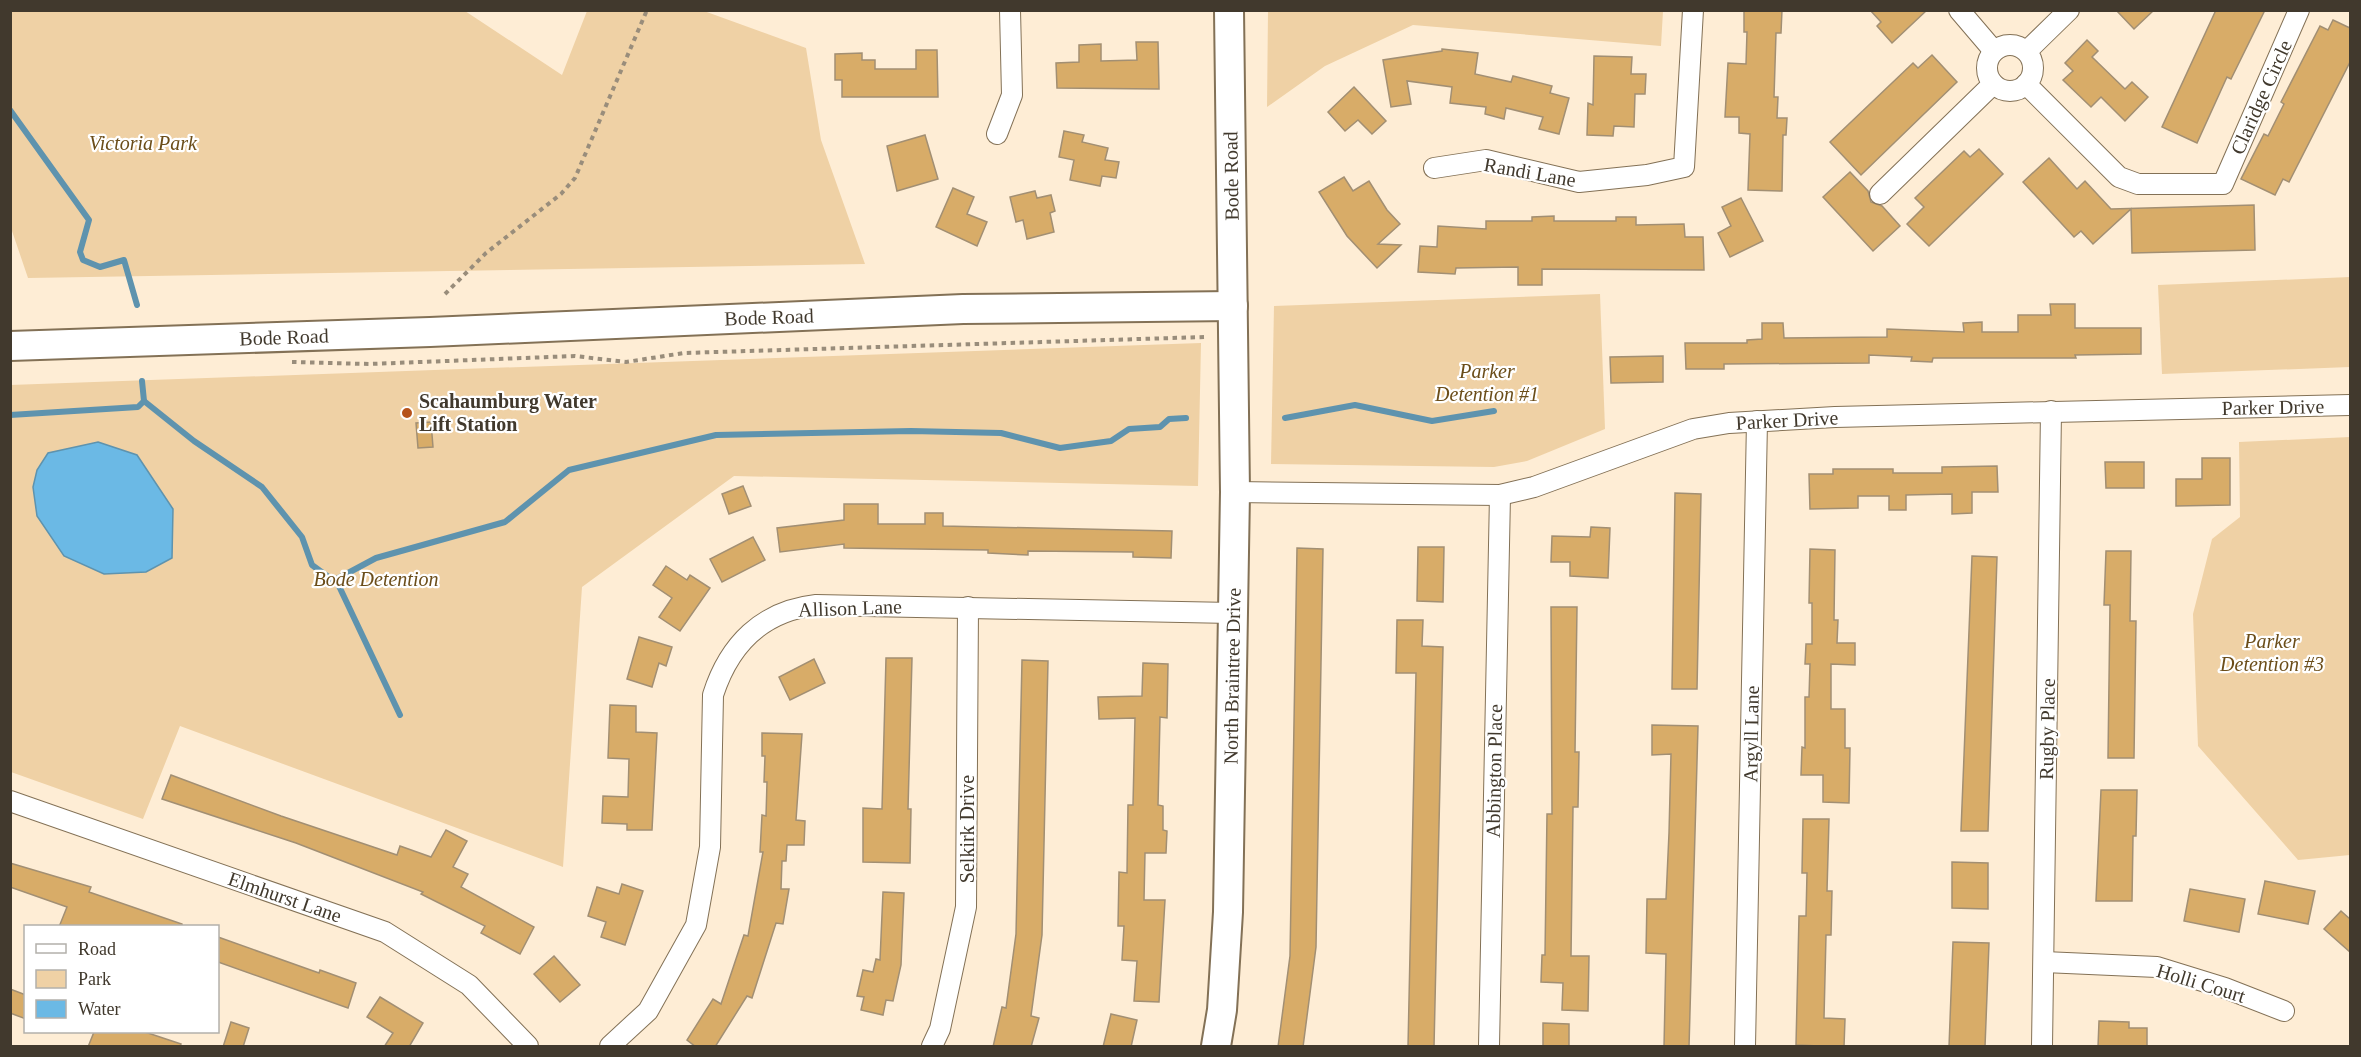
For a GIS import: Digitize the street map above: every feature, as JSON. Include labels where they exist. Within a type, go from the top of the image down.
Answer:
[{"type":"street","points":[[997,134],[1012,95],[1010,10]]},
{"type":"street","name":"Bode Road","points":[[10,346],[430,332],[963,309],[1233,306],[1229,10]]},
{"type":"street","name":"Randi Lane","points":[[1434,168],[1486,160],[1579,182],[1647,175],[1684,167],[1693,10]]},
{"type":"street","points":[[1959,10],[1994,51]]},
{"type":"street","points":[[2027,51],[2068,10]]},
{"type":"street","name":"Claridge Circle","points":[[2026,84],[2119,177],[2138,184],[2223,184],[2299,10]]},
{"type":"street","points":[[2010,44],[2027,51],[2033,68],[2026,84],[2010,91],[1993,84],[1987,67],[1994,51],[2010,44]]},
{"type":"street","points":[[1880,194],[1993,84]]},
{"type":"street","name":"North Braintree Drive","points":[[1216,1047],[1222,1010],[1228,912],[1235,492],[1233,306]]},
{"type":"street","name":"Parker Drive","points":[[1235,492],[1500,495],[1534,487],[1693,429],[1757,421],[2051,411],[2350,405]]},
{"type":"street","name":"Rugby Place","points":[[2042,1047],[2051,411]]},
{"type":"street","name":"Argyll Lane","points":[[1745,1047],[1757,421]]},
{"type":"street","name":"Abbington Place","points":[[1489,1047],[1500,495]]},
{"type":"street","name":"Allison Lane","points":[[610,1047],[648,1011],[696,924],[710,848],[713,695],[721,671],[734,650],[751,631],[764,622],[801,607],[844,604],[1232,613]]},
{"type":"street","name":"Selkirk Drive","points":[[932,1047],[940,1029],[966,907],[968,607]]},
{"type":"street","name":"Elmhurst Lane","points":[[10,801],[385,932],[469,985],[528,1047]]},
{"type":"street","name":"Holli Court","points":[[2044,962],[2157,968],[2225,988],[2284,1011]]},
{"type":"path","points":[[445,294],[486,253],[561,194],[575,178],[647,10]]},
{"type":"path","points":[[283,361],[369,364],[575,356],[626,362],[684,353],[1205,337]]},
{"type":"green space","points":[[1268,10],[1663,11],[1661,46],[1413,25],[1325,66],[1267,107]]},
{"type":"green space","name":"Victoria Park","points":[[10,11],[465,11],[562,75],[587,11],[704,11],[806,48],[821,140],[865,264],[28,278],[11,228]]},
{"type":"green space","points":[[2350,277],[2350,367],[2162,374],[2158,285]]},
{"type":"green space","name":"Parker Detention #1","points":[[1600,294],[1605,429],[1527,461],[1494,467],[1271,464],[1274,306]]},
{"type":"green space","name":"Bode Detention","points":[[1201,343],[1198,486],[734,476],[582,587],[563,867],[180,726],[143,819],[11,772],[10,385]]},
{"type":"green space","name":"Parker Detention #3","points":[[2350,437],[2350,855],[2298,860],[2198,746],[2193,614],[2212,539],[2240,517],[2239,442]]},
{"type":"water","points":[[98,442],[137,455],[173,509],[172,558],[146,572],[104,574],[64,556],[37,516],[33,487],[37,470],[48,453]]},
{"type":"building","points":[[1744,10],[1782,10],[1781,33],[1776,33],[1774,97],[1778,97],[1777,118],[1787,118],[1786,135],[1783,135],[1782,191],[1748,190],[1750,134],[1739,133],[1739,117],[1725,117],[1728,63],[1746,64],[1747,32],[1744,32]]},
{"type":"building","points":[[1870,10],[1927,10],[1892,43],[1877,26],[1881,22]]},
{"type":"building","points":[[2116,10],[2154,10],[2134,29]]},
{"type":"building","points":[[2216,10],[2265,10],[2231,79],[2227,77],[2197,143],[2162,127]]},
{"type":"building","points":[[2333,20],[2350,28],[2350,62],[2289,182],[2283,179],[2275,195],[2241,179],[2264,134],[2268,136],[2284,104],[2281,102],[2320,26],[2328,30]]},
{"type":"building","points":[[2087,40],[2098,51],[2092,57],[2125,89],[2132,82],[2148,97],[2125,121],[2101,97],[2091,107],[2063,80],[2073,71],[2065,63]]},
{"type":"building","points":[[1136,42],[1158,42],[1159,89],[1057,88],[1056,63],[1079,62],[1079,45],[1101,44],[1101,61],[1137,60]]},
{"type":"building","points":[[1442,49],[1478,53],[1475,74],[1511,82],[1513,76],[1552,86],[1550,93],[1569,98],[1559,134],[1539,129],[1543,117],[1506,108],[1504,119],[1485,114],[1486,107],[1450,103],[1452,87],[1407,81],[1411,104],[1391,107],[1383,60],[1442,51]]},
{"type":"building","points":[[916,50],[937,50],[938,97],[842,97],[842,80],[835,80],[835,54],[862,53],[862,60],[875,60],[875,69],[916,69]]},
{"type":"building","points":[[1932,55],[1957,82],[1861,175],[1830,142],[1913,63],[1918,68]]},
{"type":"building","points":[[1594,56],[1632,57],[1631,74],[1646,74],[1645,94],[1635,94],[1634,127],[1614,126],[1613,136],[1587,135],[1588,103],[1593,105]]},
{"type":"building","points":[[1354,87],[1386,121],[1372,134],[1358,120],[1345,131],[1328,112]]},
{"type":"building","points":[[1064,131],[1084,135],[1082,142],[1108,148],[1105,160],[1119,162],[1116,178],[1102,176],[1100,186],[1070,180],[1074,160],[1059,157]]},
{"type":"building","points":[[925,135],[938,179],[897,191],[887,146]]},
{"type":"building","points":[[1979,149],[2003,174],[1929,246],[1907,224],[1924,207],[1915,198],[1964,151],[1970,157]]},
{"type":"building","points":[[2049,158],[2077,189],[2085,181],[2111,209],[2254,205],[2255,250],[2132,253],[2131,209],[2093,244],[2081,231],[2074,237],[2023,182]]},
{"type":"building","points":[[1850,172],[1868,191],[1871,202],[1882,206],[1900,226],[1873,251],[1823,197]]},
{"type":"building","points":[[1344,177],[1353,191],[1369,181],[1387,210],[1400,224],[1378,244],[1401,245],[1377,268],[1347,236],[1319,192]]},
{"type":"building","points":[[953,188],[974,197],[967,214],[987,222],[977,246],[936,227]]},
{"type":"building","points":[[1035,191],[1037,198],[1051,195],[1055,211],[1050,213],[1054,232],[1027,239],[1023,220],[1016,222],[1010,197]]},
{"type":"building","points":[[1741,198],[1763,241],[1730,257],[1718,233],[1731,226],[1722,207]]},
{"type":"building","points":[[1554,216],[1554,221],[1616,221],[1616,217],[1636,217],[1636,225],[1684,224],[1685,237],[1703,237],[1704,270],[1542,269],[1542,285],[1518,285],[1518,267],[1456,268],[1455,274],[1418,272],[1420,246],[1437,247],[1438,226],[1486,229],[1486,221],[1532,221],[1532,217]]},
{"type":"building","points":[[2050,304],[2075,304],[2075,328],[2141,328],[2141,354],[2075,355],[2076,358],[1933,358],[1932,362],[1911,361],[1912,357],[1869,355],[1869,363],[1724,364],[1724,369],[1686,369],[1685,343],[1747,343],[1747,340],[1762,339],[1762,323],[1783,323],[1784,338],[1887,337],[1887,329],[1964,332],[1963,323],[1982,322],[1982,332],[2018,332],[2018,315],[2051,315]]},
{"type":"building","points":[[1663,356],[1663,382],[1611,383],[1610,357]]},
{"type":"building","points":[[431,422],[433,447],[418,448],[416,423]]},
{"type":"building","points":[[2202,458],[2230,458],[2230,505],[2176,506],[2176,479],[2202,479]]},
{"type":"building","points":[[2105,462],[2144,462],[2144,488],[2106,488]]},
{"type":"building","points":[[1997,466],[1998,492],[1972,492],[1972,513],[1952,514],[1952,494],[1906,495],[1906,510],[1889,510],[1889,496],[1858,496],[1858,508],[1810,509],[1809,474],[1833,474],[1833,469],[1893,469],[1893,473],[1942,473],[1942,467]]},
{"type":"building","points":[[743,486],[751,506],[729,514],[722,494]]},
{"type":"building","points":[[1675,493],[1701,494],[1697,689],[1672,689]]},
{"type":"building","points":[[844,504],[878,504],[878,524],[925,524],[925,513],[943,513],[943,526],[1172,531],[1171,558],[1133,557],[1133,552],[1028,551],[1028,555],[988,553],[988,550],[844,548],[844,544],[780,552],[777,528],[844,520]]},
{"type":"building","points":[[1591,527],[1610,528],[1608,578],[1570,576],[1570,562],[1551,562],[1552,536],[1590,537]]},
{"type":"building","points":[[753,537],[765,560],[722,582],[710,559]]},
{"type":"building","points":[[1418,547],[1444,547],[1443,602],[1417,601]]},
{"type":"building","points":[[1297,548],[1323,549],[1316,947],[1303,1047],[1278,1047],[1290,956]]},
{"type":"building","points":[[1810,549],[1835,550],[1834,620],[1838,620],[1837,643],[1855,643],[1855,665],[1831,664],[1831,709],[1845,709],[1845,748],[1850,748],[1849,803],[1823,802],[1823,775],[1801,775],[1802,747],[1805,748],[1805,697],[1809,697],[1810,664],[1805,664],[1806,644],[1812,644],[1812,603],[1809,603]]},
{"type":"building","points":[[2106,551],[2131,551],[2130,621],[2136,621],[2134,758],[2108,758],[2110,605],[2104,605]]},
{"type":"building","points":[[1972,556],[1997,557],[1988,831],[1961,831]]},
{"type":"building","points":[[666,566],[687,580],[690,575],[710,588],[680,631],[659,617],[672,598],[653,585]]},
{"type":"building","points":[[1551,607],[1577,607],[1575,752],[1579,752],[1578,807],[1573,807],[1571,956],[1589,956],[1588,1011],[1562,1010],[1563,983],[1541,982],[1542,955],[1545,955],[1547,814],[1552,814]]},
{"type":"building","points":[[1397,620],[1423,620],[1422,646],[1443,647],[1434,1047],[1408,1047],[1416,673],[1396,673]]},
{"type":"building","points":[[639,637],[672,647],[666,666],[659,663],[652,687],[627,679]]},
{"type":"building","points":[[886,658],[912,658],[908,809],[911,809],[910,863],[863,862],[863,808],[882,809]]},
{"type":"building","points":[[814,659],[825,683],[790,700],[779,677]]},
{"type":"building","points":[[1022,660],[1048,661],[1042,935],[1031,1016],[1039,1018],[1031,1047],[993,1047],[1002,1007],[1006,1008],[1016,934]]},
{"type":"building","points":[[1143,663],[1168,664],[1167,718],[1160,717],[1158,805],[1163,806],[1163,830],[1167,831],[1166,853],[1145,853],[1144,900],[1165,900],[1159,1002],[1134,1001],[1137,961],[1122,960],[1124,926],[1118,926],[1119,872],[1127,873],[1128,805],[1133,805],[1135,718],[1099,719],[1098,697],[1142,696]]},
{"type":"building","points":[[610,705],[636,706],[636,732],[657,733],[652,830],[627,830],[627,824],[602,823],[603,796],[628,797],[629,759],[608,758]]},
{"type":"building","points":[[1652,725],[1698,726],[1689,1047],[1664,1047],[1666,954],[1646,953],[1647,899],[1666,899],[1669,833],[1671,754],[1652,755]]},
{"type":"building","points":[[762,733],[802,734],[796,820],[805,821],[804,845],[787,845],[786,861],[782,861],[781,889],[789,889],[783,924],[776,923],[752,998],[747,996],[715,1047],[696,1047],[687,1040],[713,999],[721,1004],[744,935],[748,936],[763,852],[760,852],[762,815],[766,816],[767,782],[764,782],[765,756],[762,756]]},
{"type":"building","points":[[171,775],[281,816],[397,855],[400,846],[431,857],[446,830],[467,841],[453,867],[468,874],[461,887],[534,927],[520,954],[481,933],[485,926],[421,894],[423,892],[296,843],[162,799]]},
{"type":"building","points":[[2101,790],[2137,790],[2136,836],[2133,836],[2132,901],[2096,901]]},
{"type":"building","points":[[1803,819],[1829,819],[1827,891],[1832,891],[1831,935],[1826,935],[1824,1018],[1845,1019],[1844,1047],[1796,1045],[1799,916],[1806,916],[1807,873],[1802,873]]},
{"type":"building","points":[[1952,862],[1988,863],[1988,909],[1952,908]]},
{"type":"building","points":[[10,863],[91,887],[89,892],[182,925],[60,925],[67,907],[10,887]]},
{"type":"building","points":[[2265,881],[2315,891],[2308,924],[2258,914]]},
{"type":"building","points":[[622,884],[643,891],[625,945],[601,937],[606,922],[588,916],[597,887],[619,894]]},
{"type":"building","points":[[2190,889],[2245,899],[2239,932],[2184,921]]},
{"type":"building","points":[[883,892],[904,893],[901,965],[893,1001],[886,1000],[883,1015],[861,1010],[864,997],[857,996],[863,970],[873,972],[876,959],[880,960]]},
{"type":"building","points":[[2341,911],[2350,919],[2350,952],[2324,929]]},
{"type":"building","points":[[219,937],[319,973],[320,970],[356,983],[348,1008],[219,962]]},
{"type":"building","points":[[1953,942],[1989,943],[1985,1047],[1949,1047]]},
{"type":"building","points":[[554,956],[580,985],[560,1002],[534,974]]},
{"type":"building","points":[[10,989],[24,994],[24,1018],[10,1013]]},
{"type":"building","points":[[380,997],[423,1023],[409,1047],[384,1047],[393,1033],[367,1017]]},
{"type":"building","points":[[1111,1014],[1137,1020],[1131,1047],[1103,1047]]},
{"type":"building","points":[[2099,1021],[2129,1022],[2129,1028],[2147,1028],[2147,1047],[2098,1047]]},
{"type":"building","points":[[231,1022],[249,1028],[243,1047],[223,1047]]},
{"type":"building","points":[[1543,1023],[1569,1024],[1569,1047],[1543,1047]]},
{"type":"building","points":[[94,1033],[148,1033],[181,1044],[180,1047],[88,1047]]},
{"type":"waterway","points":[[10,110],[89,220],[80,252],[83,260],[100,267],[124,260],[137,305]]},
{"type":"waterway","points":[[10,415],[138,407],[144,401],[142,381]]},
{"type":"waterway","points":[[144,401],[194,441],[262,487],[302,537],[312,565],[338,584],[400,715]]},
{"type":"waterway","points":[[1285,418],[1355,405],[1432,421],[1494,411]]},
{"type":"waterway","points":[[333,581],[376,558],[505,522],[569,470],[716,435],[911,431],[1001,433],[1060,448],[1111,441],[1129,429],[1160,427],[1169,419],[1186,418]]},
{"type":"place","name":"Scahaumburg Water Lift Station","points":[[407,413]]}]
